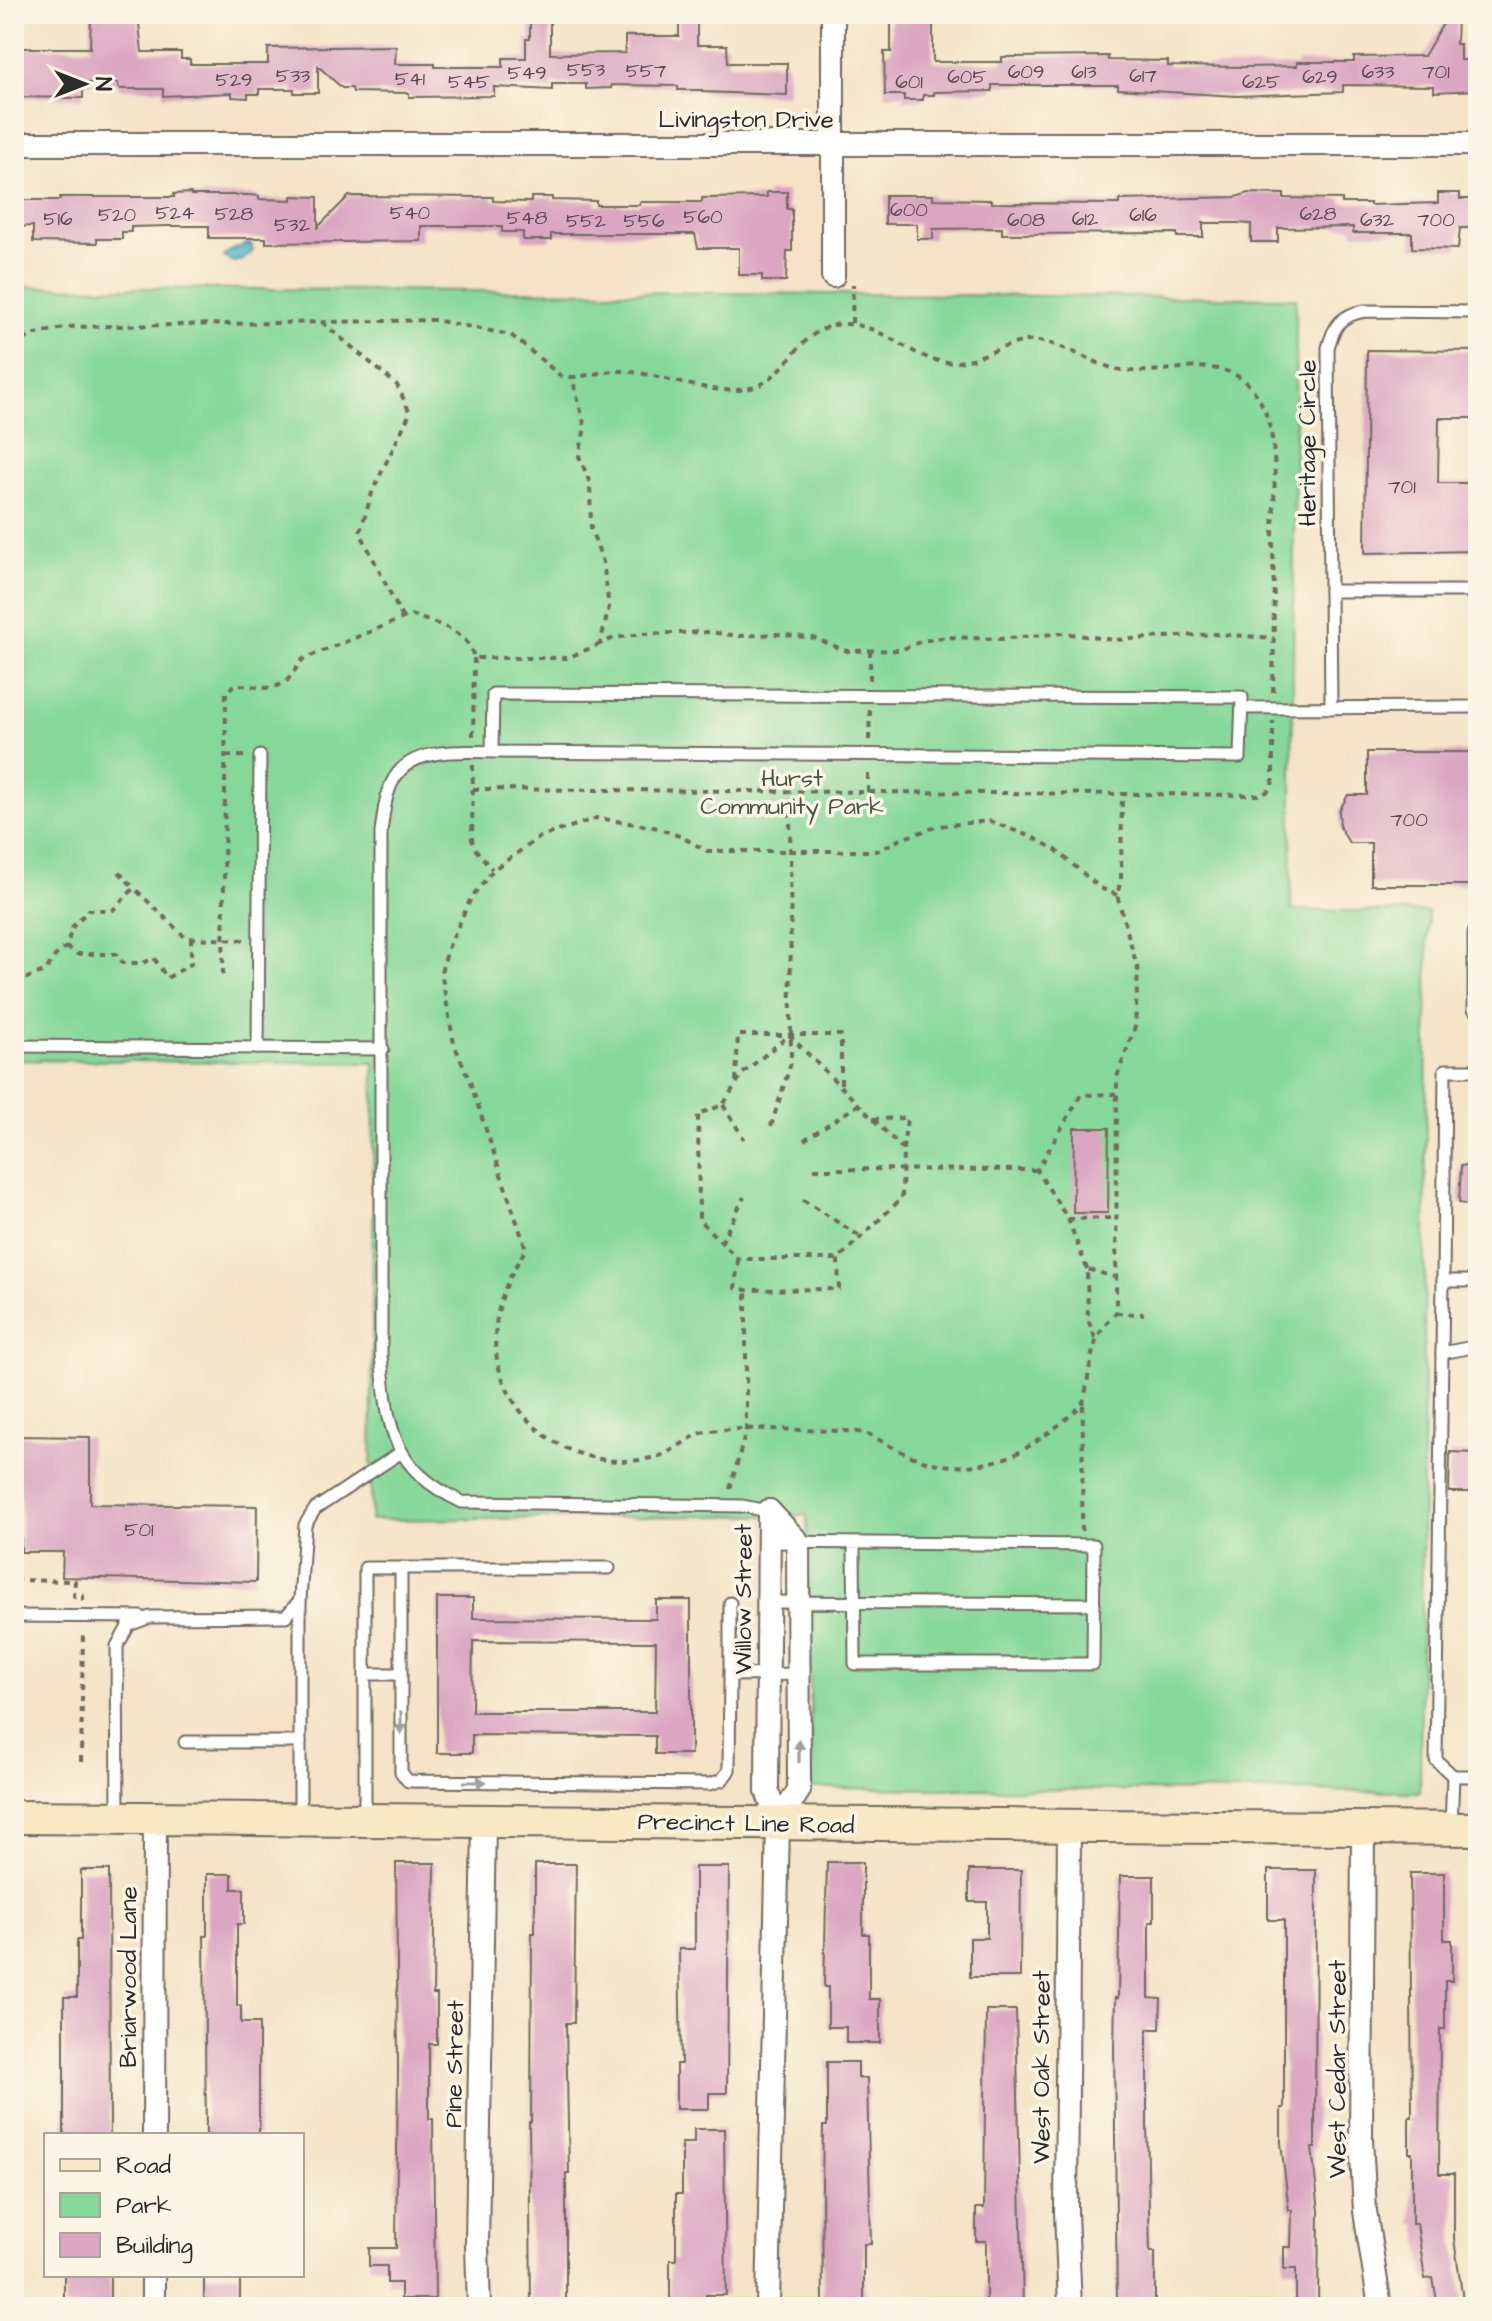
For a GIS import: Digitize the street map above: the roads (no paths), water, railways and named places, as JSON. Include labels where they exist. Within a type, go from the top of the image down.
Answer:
[{"type":"main road","name":"Precinct Line Road","points":[[14,1817],[1465,1829]]},
{"type":"street","points":[[833,14],[833,276]]},
{"type":"street","name":"Livingston Drive","points":[[14,144],[1478,144]]},
{"type":"street","name":"Willow Street","points":[[769,1511],[798,1542]]},
{"type":"street","name":"Willow Street","points":[[768,2307],[778,1823],[767,1791],[769,1511]]},
{"type":"street","points":[[778,1823],[799,1790],[798,1542]]},
{"type":"street","name":"Briarwood Lane","points":[[154,2133],[155,1818]]},
{"type":"street","name":"Pine Street","points":[[479,2307],[477,2246],[484,1821]]},
{"type":"street","name":"West Oak Street","points":[[1069,1827],[1066,2212],[1070,2307]]},
{"type":"street","name":"West Cedar Street","points":[[1363,1829],[1362,2163],[1365,2211],[1380,2307]]},
{"type":"street","points":[[153,2277],[153,2307]]},
{"type":"lane","name":"Heritage Circle","points":[[1331,708],[1328,348],[1333,331],[1340,320],[1365,311],[1478,312]]},
{"type":"lane","points":[[1330,591],[1478,591]]},
{"type":"lane","points":[[492,752],[493,694],[1242,697],[1240,757],[868,755],[492,752],[473,751],[429,753],[399,771],[386,799],[381,832],[381,1355],[387,1416],[400,1453],[438,1491],[462,1502],[742,1506],[769,1511]]},
{"type":"lane","points":[[1242,708],[1478,707]]},
{"type":"lane","points":[[258,1048],[260,756]]},
{"type":"lane","points":[[1478,932],[1474,932],[1474,1009],[1478,1009]]},
{"type":"lane","points":[[14,1046],[383,1049]]},
{"type":"lane","points":[[1465,1829],[1453,1776],[1436,1760],[1445,1070],[1478,1070]]},
{"type":"lane","points":[[1443,1281],[1478,1281]]},
{"type":"lane","points":[[1442,1353],[1478,1346]]},
{"type":"lane","points":[[300,1819],[300,1600],[305,1525],[315,1509],[400,1453]]},
{"type":"lane","points":[[770,1542],[1094,1545],[1093,1664],[855,1664],[854,1543]]},
{"type":"lane","points":[[365,1820],[365,1568],[609,1568]]},
{"type":"lane","points":[[401,1568],[401,1772],[408,1781],[710,1784],[722,1780],[729,1770],[730,1603]]},
{"type":"lane","points":[[14,1616],[286,1616],[300,1600]]},
{"type":"lane","points":[[768,1602],[1094,1604]]},
{"type":"lane","points":[[118,1818],[117,1646],[129,1625],[150,1617]]},
{"type":"lane","points":[[365,1674],[401,1674]]},
{"type":"lane","points":[[730,1675],[799,1674]]},
{"type":"lane","points":[[185,1742],[300,1742]]},
{"type":"lane","points":[[1453,1776],[1478,1776]]},
{"type":"water","points":[[251,244],[253,251],[243,260],[233,262],[224,257],[228,252]]},
{"type":"park label","name":"Hurst Community Park","points":[[792,792]]}]
